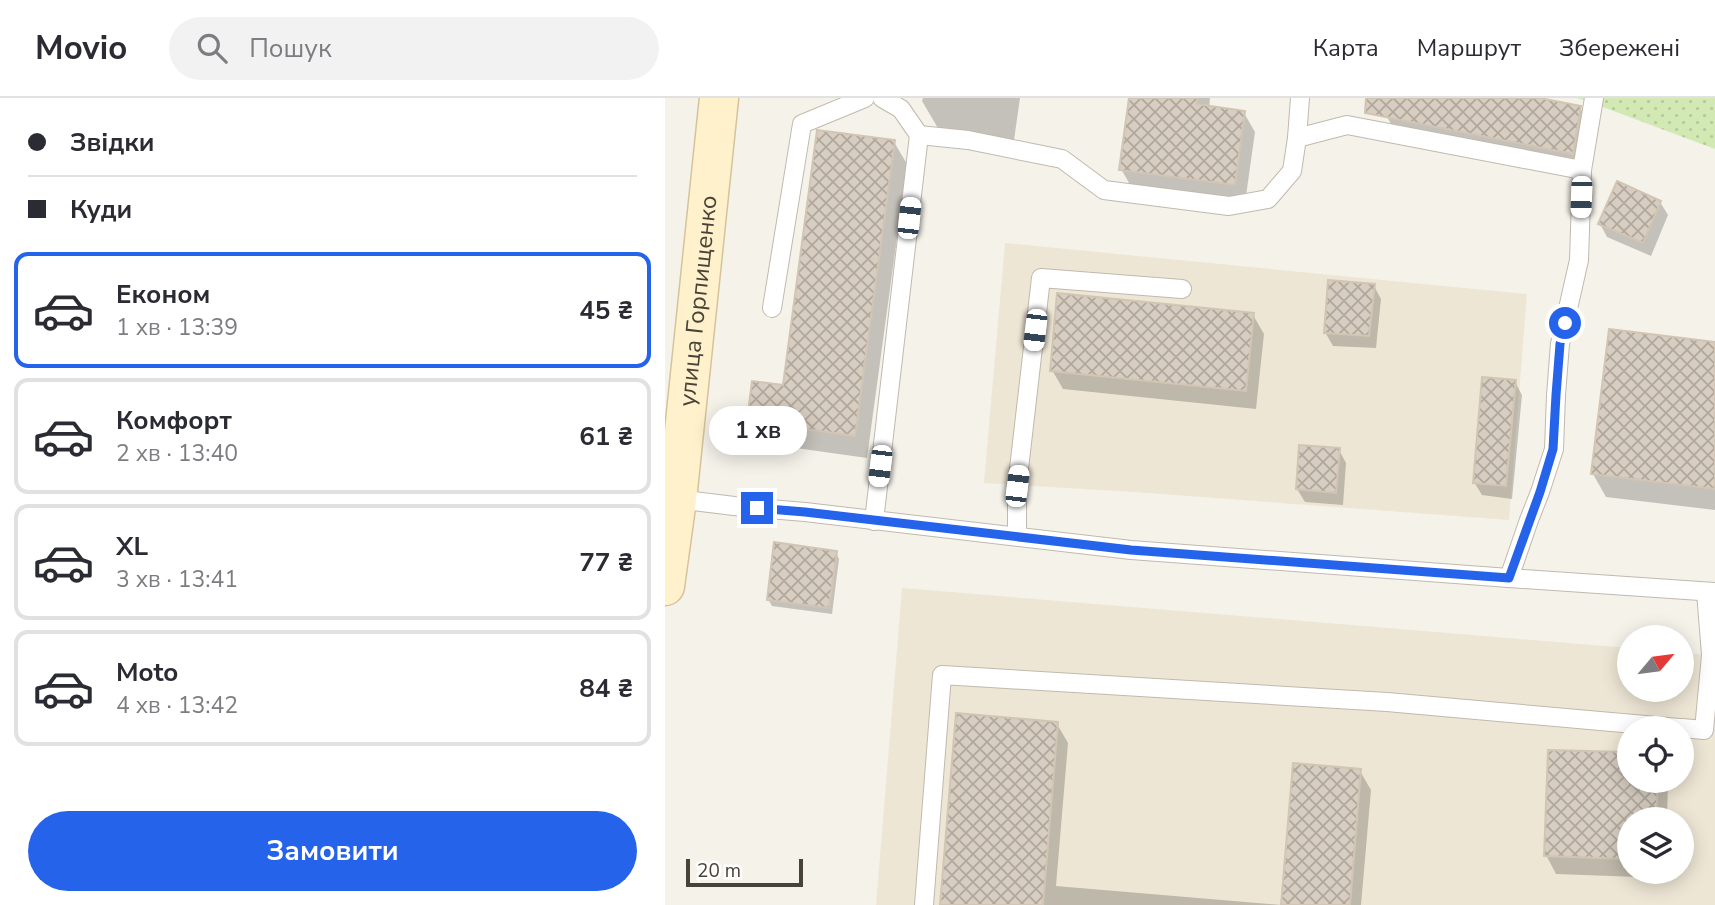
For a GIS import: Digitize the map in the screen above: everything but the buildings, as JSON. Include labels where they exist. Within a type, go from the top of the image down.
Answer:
[{"type":"main road","name":"улица Горпищенко","points":[[665,586],[677,499],[719,98]]},
{"type":"lane","points":[[772,308],[802,124],[865,98]]},
{"type":"lane","points":[[874,521],[919,135],[901,109],[882,98]]},
{"type":"lane","points":[[919,135],[968,140],[1062,159],[1104,190],[1229,206],[1268,199],[1292,171],[1300,98]]},
{"type":"lane","points":[[1509,578],[1553,449],[1560,344],[1579,260],[1582,170],[1594,98]]},
{"type":"lane","points":[[1297,138],[1347,125],[1582,170]]},
{"type":"lane","points":[[1017,536],[1017,486],[1041,278],[1182,289]]},
{"type":"lane","points":[[677,499],[1131,550],[1710,592],[1711,655],[1704,730],[1694,729]]},
{"type":"lane","points":[[924,905],[943,675],[1387,702],[1617,722]]},
{"type":"shaded area","points":[[1005,243],[1527,294],[1509,520],[984,483]]},
{"type":"shaded area","points":[[902,588],[1617,647],[1617,702],[1694,702],[1694,654],[1715,655],[1715,905],[876,905]]},
{"type":"green space","points":[[1576,98],[1715,98],[1715,149],[1584,100]]},
{"type":"route","points":[[757,508],[1131,550],[1509,578],[1553,449],[1560,344],[1565,323]]}]
